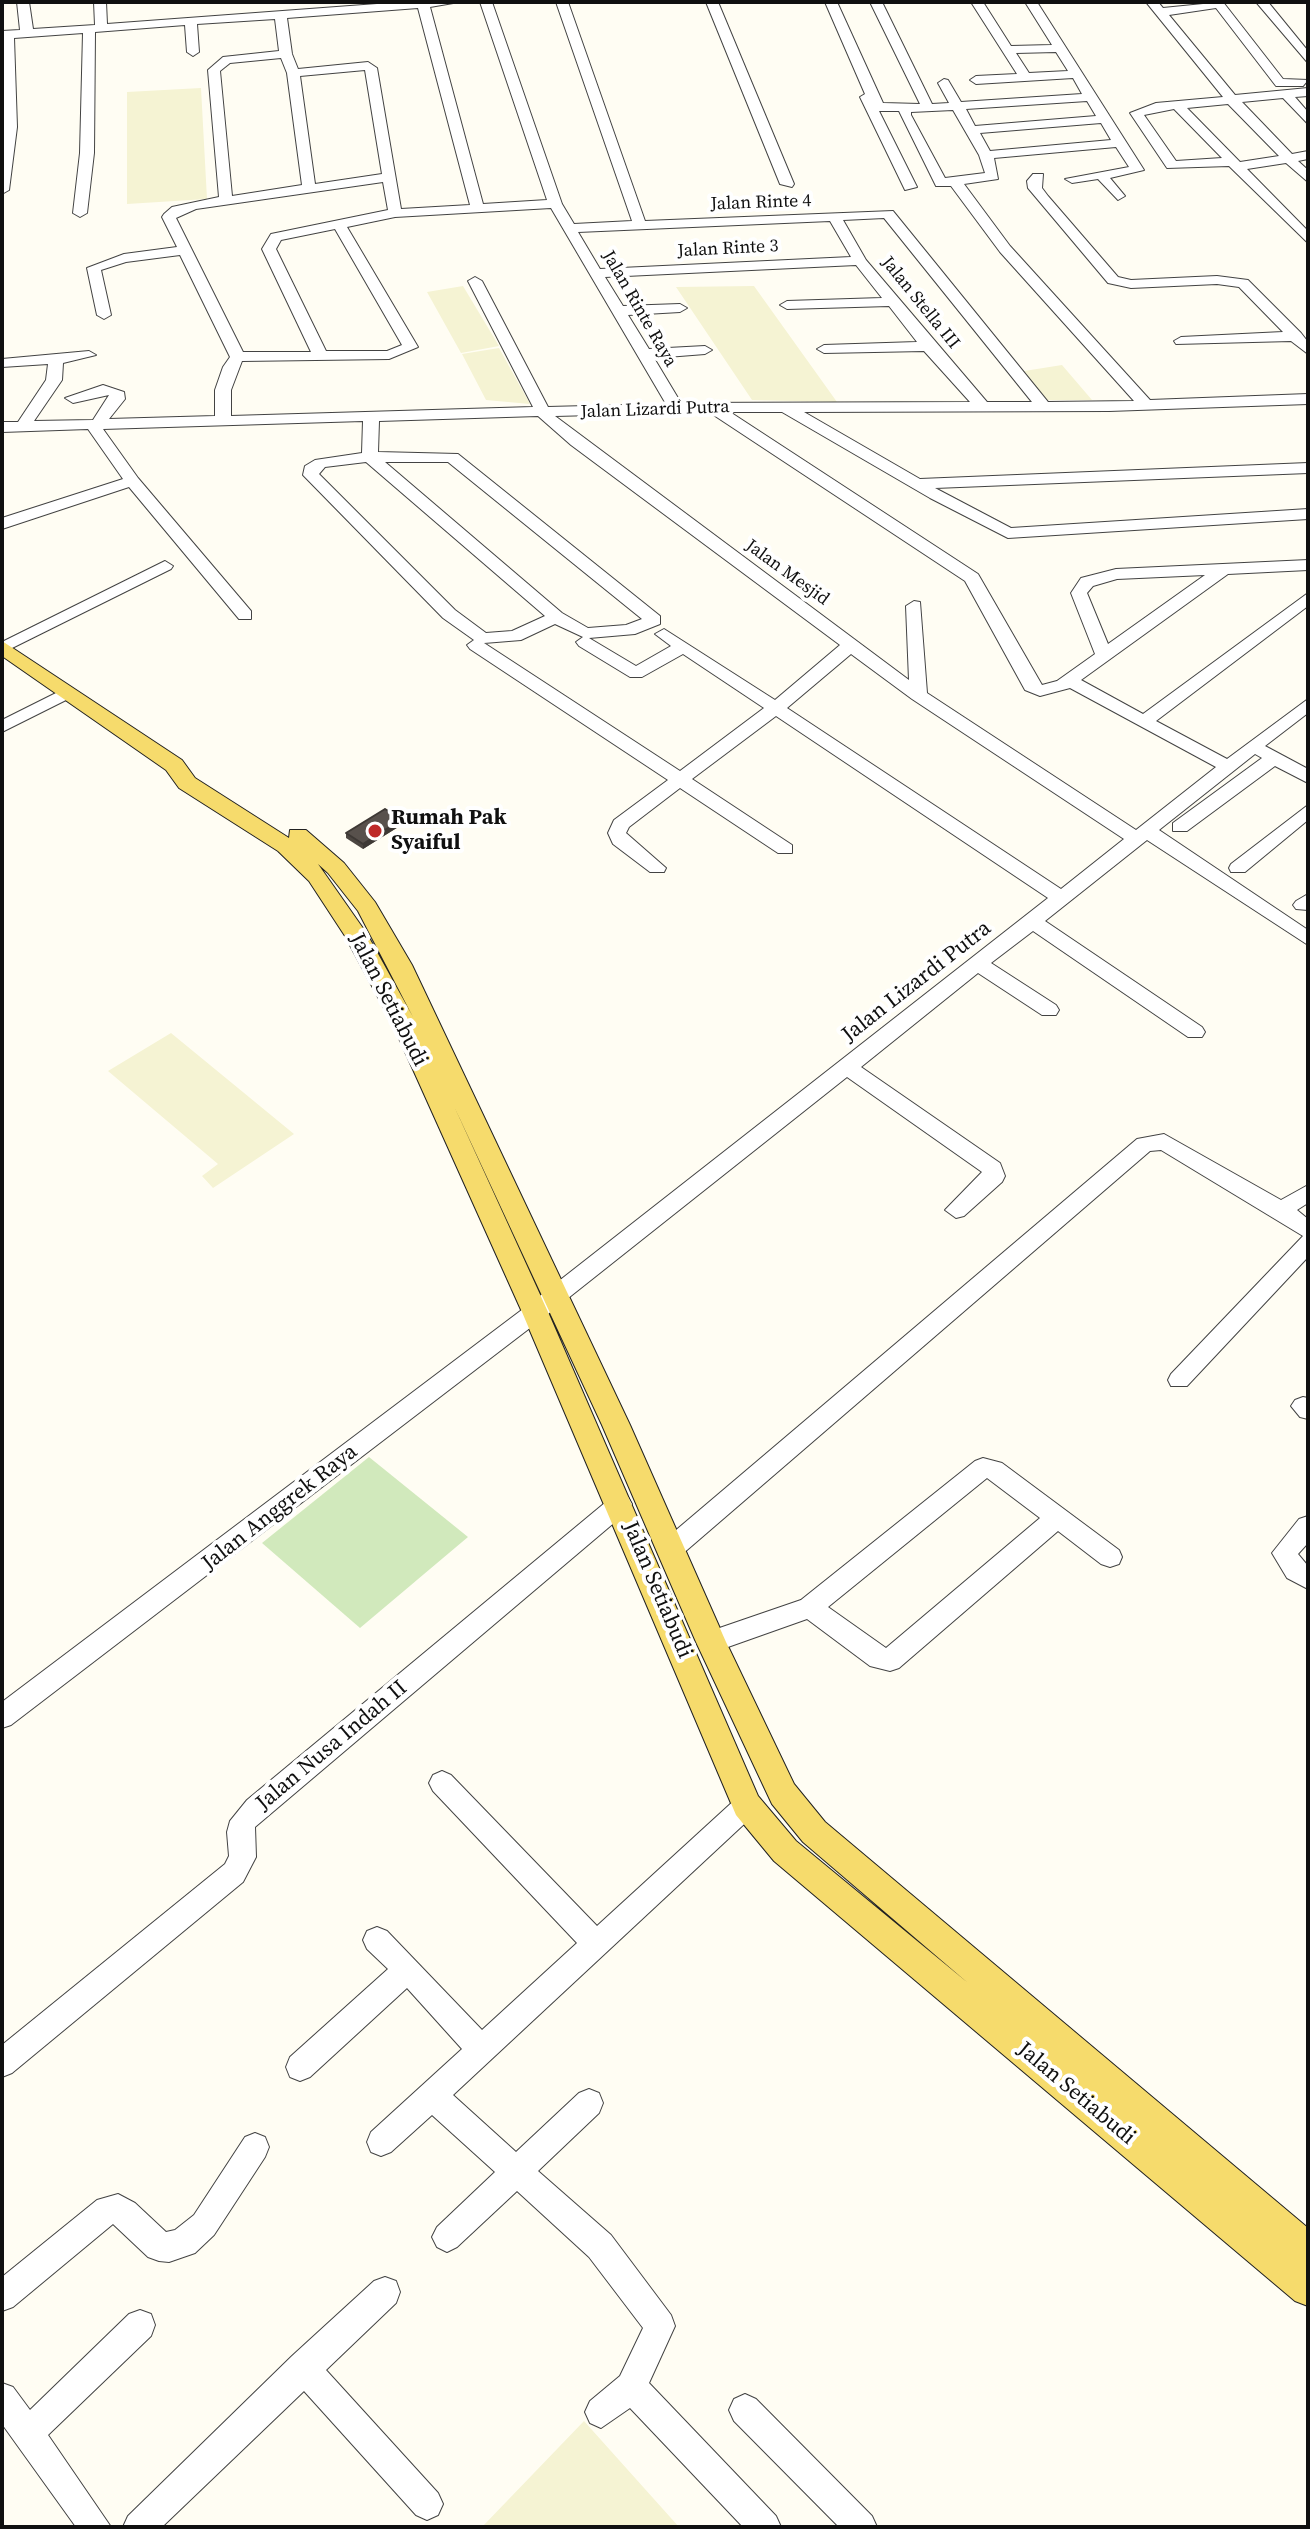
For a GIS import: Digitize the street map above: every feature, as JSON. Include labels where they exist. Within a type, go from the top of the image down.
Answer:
[{"type":"main road","name":"Jalan Setiabudi","points":[[3,648],[174,765],[187,783],[295,854],[333,898],[367,952],[405,1025],[671,1549],[783,1794],[814,1832],[1307,2247]]},
{"type":"main road","name":"Jalan Setiabudi","points":[[545,1304],[620,1504],[747,1805],[785,1851],[1308,2288]]},
{"type":"street","points":[[23,2],[27,33]]},
{"type":"street","points":[[80,213],[95,28],[100,2]]},
{"type":"street","points":[[2,190],[10,127],[5,34],[281,16],[319,7],[453,2]]},
{"type":"street","name":"Jalan Rinte Raya","points":[[486,2],[555,204],[676,408]]},
{"type":"street","points":[[562,2],[640,225]]},
{"type":"street","points":[[712,2],[787,184]]},
{"type":"street","points":[[821,2],[910,187]]},
{"type":"street","points":[[831,2],[875,103],[880,107],[928,108],[1088,97]]},
{"type":"street","points":[[876,2],[928,108]]},
{"type":"street","points":[[977,2],[1025,77]]},
{"type":"street","points":[[1031,2],[1057,48],[1137,170],[1086,177]]},
{"type":"street","points":[[1262,2],[1308,59]]},
{"type":"street","points":[[412,4],[477,207]]},
{"type":"street","points":[[1156,7],[1211,4],[1233,22],[1280,83],[1308,81]]},
{"type":"street","points":[[1211,4],[1282,94],[1308,120]]},
{"type":"street","points":[[1156,7],[1232,100],[1308,178]]},
{"type":"street","points":[[281,16],[286,54],[293,73],[309,187]]},
{"type":"street","points":[[1261,20],[1275,19]]},
{"type":"street","points":[[1233,22],[1247,21]]},
{"type":"street","points":[[191,22],[193,52]]},
{"type":"street","points":[[1008,50],[1057,48]]},
{"type":"street","points":[[226,200],[214,70],[227,60],[286,54]]},
{"type":"street","points":[[293,73],[371,68],[395,213]]},
{"type":"street","points":[[976,80],[1075,74]]},
{"type":"street","points":[[905,109],[937,179],[945,184],[993,176],[986,155],[944,83]]},
{"type":"street","points":[[1308,92],[1136,113],[1172,165],[1233,165],[1308,155]]},
{"type":"street","points":[[1178,106],[1308,239]]},
{"type":"street","points":[[971,130],[1103,119]]},
{"type":"street","points":[[986,155],[1120,143]]},
{"type":"street","points":[[1069,147],[1086,177],[1118,196]]},
{"type":"street","points":[[238,357],[183,250],[169,217],[172,213],[183,207],[389,177]]},
{"type":"street","points":[[1038,177],[1034,181],[1035,188],[1043,199],[1113,280],[1131,284],[1243,283],[1308,350]]},
{"type":"street","points":[[956,183],[1005,249],[1146,405]]},
{"type":"street","points":[[320,355],[268,245],[285,233],[395,213],[555,204]]},
{"type":"street","name":"Jalan Rinte 4","points":[[571,228],[836,219],[882,214],[892,218],[1044,407]]},
{"type":"street","name":"Jalan Stella III","points":[[836,219],[860,261],[928,346],[983,407]]},
{"type":"street","points":[[223,420],[223,390],[230,367],[238,357],[389,355],[411,347],[338,223]]},
{"type":"street","points":[[104,315],[93,276],[94,268],[124,258],[183,250]]},
{"type":"street","name":"Jalan Rinte 3","points":[[598,273],[860,261]]},
{"type":"street","name":"Jalan Mesjid","points":[[475,281],[543,413],[576,442],[918,695],[1308,939]]},
{"type":"street","points":[[787,305],[893,302]]},
{"type":"street","points":[[616,311],[680,308]]},
{"type":"street","points":[[1181,341],[1296,336]]},
{"type":"street","points":[[824,349],[928,346]]},
{"type":"street","points":[[645,354],[705,350]]},
{"type":"street","points":[[2,363],[89,355]]},
{"type":"street","points":[[23,426],[54,380],[56,359]]},
{"type":"street","points":[[46,395],[73,398],[103,390],[116,392],[117,399],[98,420]]},
{"type":"street","points":[[73,398],[98,420],[132,481],[245,615]]},
{"type":"street","name":"Jalan Lizardi Putra","points":[[2,427],[98,420],[371,417],[712,407],[1044,407],[1308,399]]},
{"type":"street","points":[[712,407],[972,578],[1031,686],[1047,692],[1069,680],[1225,568]]},
{"type":"street","points":[[785,407],[916,484],[1008,533],[1308,514]]},
{"type":"street","points":[[370,457],[371,417]]},
{"type":"street","points":[[370,457],[556,617],[585,633],[629,630],[654,620],[452,457],[370,457],[321,463],[311,469],[311,475],[449,614],[482,638],[515,636],[556,617]]},
{"type":"street","points":[[916,484],[1308,468]]},
{"type":"street","points":[[2,524],[42,508],[132,481]]},
{"type":"street","points":[[1103,653],[1079,593],[1082,585],[1116,574],[1308,565]]},
{"type":"street","points":[[3,648],[165,566]]},
{"type":"street","points":[[1144,722],[1308,598]]},
{"type":"street","points":[[914,606],[918,695]]},
{"type":"street","points":[[664,634],[1061,898]]},
{"type":"street","points":[[585,642],[636,673],[683,647]]},
{"type":"street","points":[[476,645],[785,849]]},
{"type":"street","points":[[657,868],[620,840],[617,829],[777,707],[851,645]]},
{"type":"street","points":[[1069,680],[1229,767]]},
{"type":"street","points":[[2,727],[68,692]]},
{"type":"street","name":"Jalan Lizardi Putra","points":[[545,1304],[1308,704]]},
{"type":"street","points":[[1254,747],[1308,777]]},
{"type":"street","points":[[1180,827],[1274,758]]},
{"type":"street","points":[[1238,868],[1308,811]]},
{"type":"street","points":[[995,921],[1016,934]]},
{"type":"street","points":[[1032,921],[1195,1032]]},
{"type":"street","points":[[978,964],[1049,1010]]},
{"type":"street","points":[[847,1067],[992,1168],[994,1176],[956,1210]]},
{"type":"street","points":[[671,1549],[1144,1144],[1164,1142],[1281,1210],[1308,1230]]},
{"type":"street","points":[[1281,1210],[1308,1193]]},
{"type":"street","points":[[1179,1380],[1308,1243]]},
{"type":"street","name":"Jalan Anggrek Raya","points":[[2,1717],[127,1625],[545,1304]]},
{"type":"street","points":[[711,1642],[810,1607],[983,1468],[994,1470],[1110,1557]]},
{"type":"street","name":"Jalan Nusa Indah II","points":[[2,2063],[234,1873],[243,1857],[240,1832],[243,1821],[256,1808],[620,1504]]},
{"type":"street","points":[[810,1607],[879,1658],[890,1660],[1057,1518]]},
{"type":"street","points":[[1308,1526],[1284,1553],[1296,1571],[1308,1579]]},
{"type":"street","points":[[442,1783],[596,1944]]},
{"type":"street","points":[[381,2142],[747,1805]]},
{"type":"street","points":[[377,1940],[408,1969],[481,2049]]},
{"type":"street","points":[[300,2067],[408,1969]]},
{"type":"street","points":[[431,2095],[600,2246],[660,2326],[631,2387],[601,2412]]},
{"type":"street","points":[[447,2237],[589,2103]]},
{"type":"street","points":[[2,2296],[107,2210],[118,2209],[125,2213],[159,2246],[169,2247],[184,2242],[204,2225],[255,2147]]},
{"type":"street","points":[[139,2527],[303,2367],[385,2292]]},
{"type":"street","points":[[29,2432],[140,2325]]},
{"type":"street","points":[[303,2367],[427,2504]]},
{"type":"street","points":[[631,2387],[765,2527]]},
{"type":"street","points":[[2,2398],[95,2527]]},
{"type":"street","points":[[745,2410],[861,2527]]},
{"type":"shaded area","points":[[201,88],[207,199],[127,204],[127,92]]},
{"type":"shaded area","points":[[463,286],[499,346],[461,353],[427,292]]},
{"type":"shaded area","points":[[754,286],[837,402],[752,400],[676,287]]},
{"type":"shaded area","points":[[499,348],[530,404],[486,400],[462,354]]},
{"type":"shaded area","points":[[1062,365],[1092,400],[1040,400],[1018,372]]},
{"type":"shaded area","points":[[171,1033],[294,1134],[213,1188],[202,1176],[218,1164],[108,1071]]},
{"type":"shaded area","points":[[584,2421],[679,2527],[482,2527]]},
{"type":"green space","points":[[369,1457],[468,1537],[360,1628],[262,1543]]},
{"type":"building","points":[[385,809],[402,819],[363,844],[346,833]]},
{"type":"place","name":"Rumah Pak Syaiful","points":[[375,831]]}]
